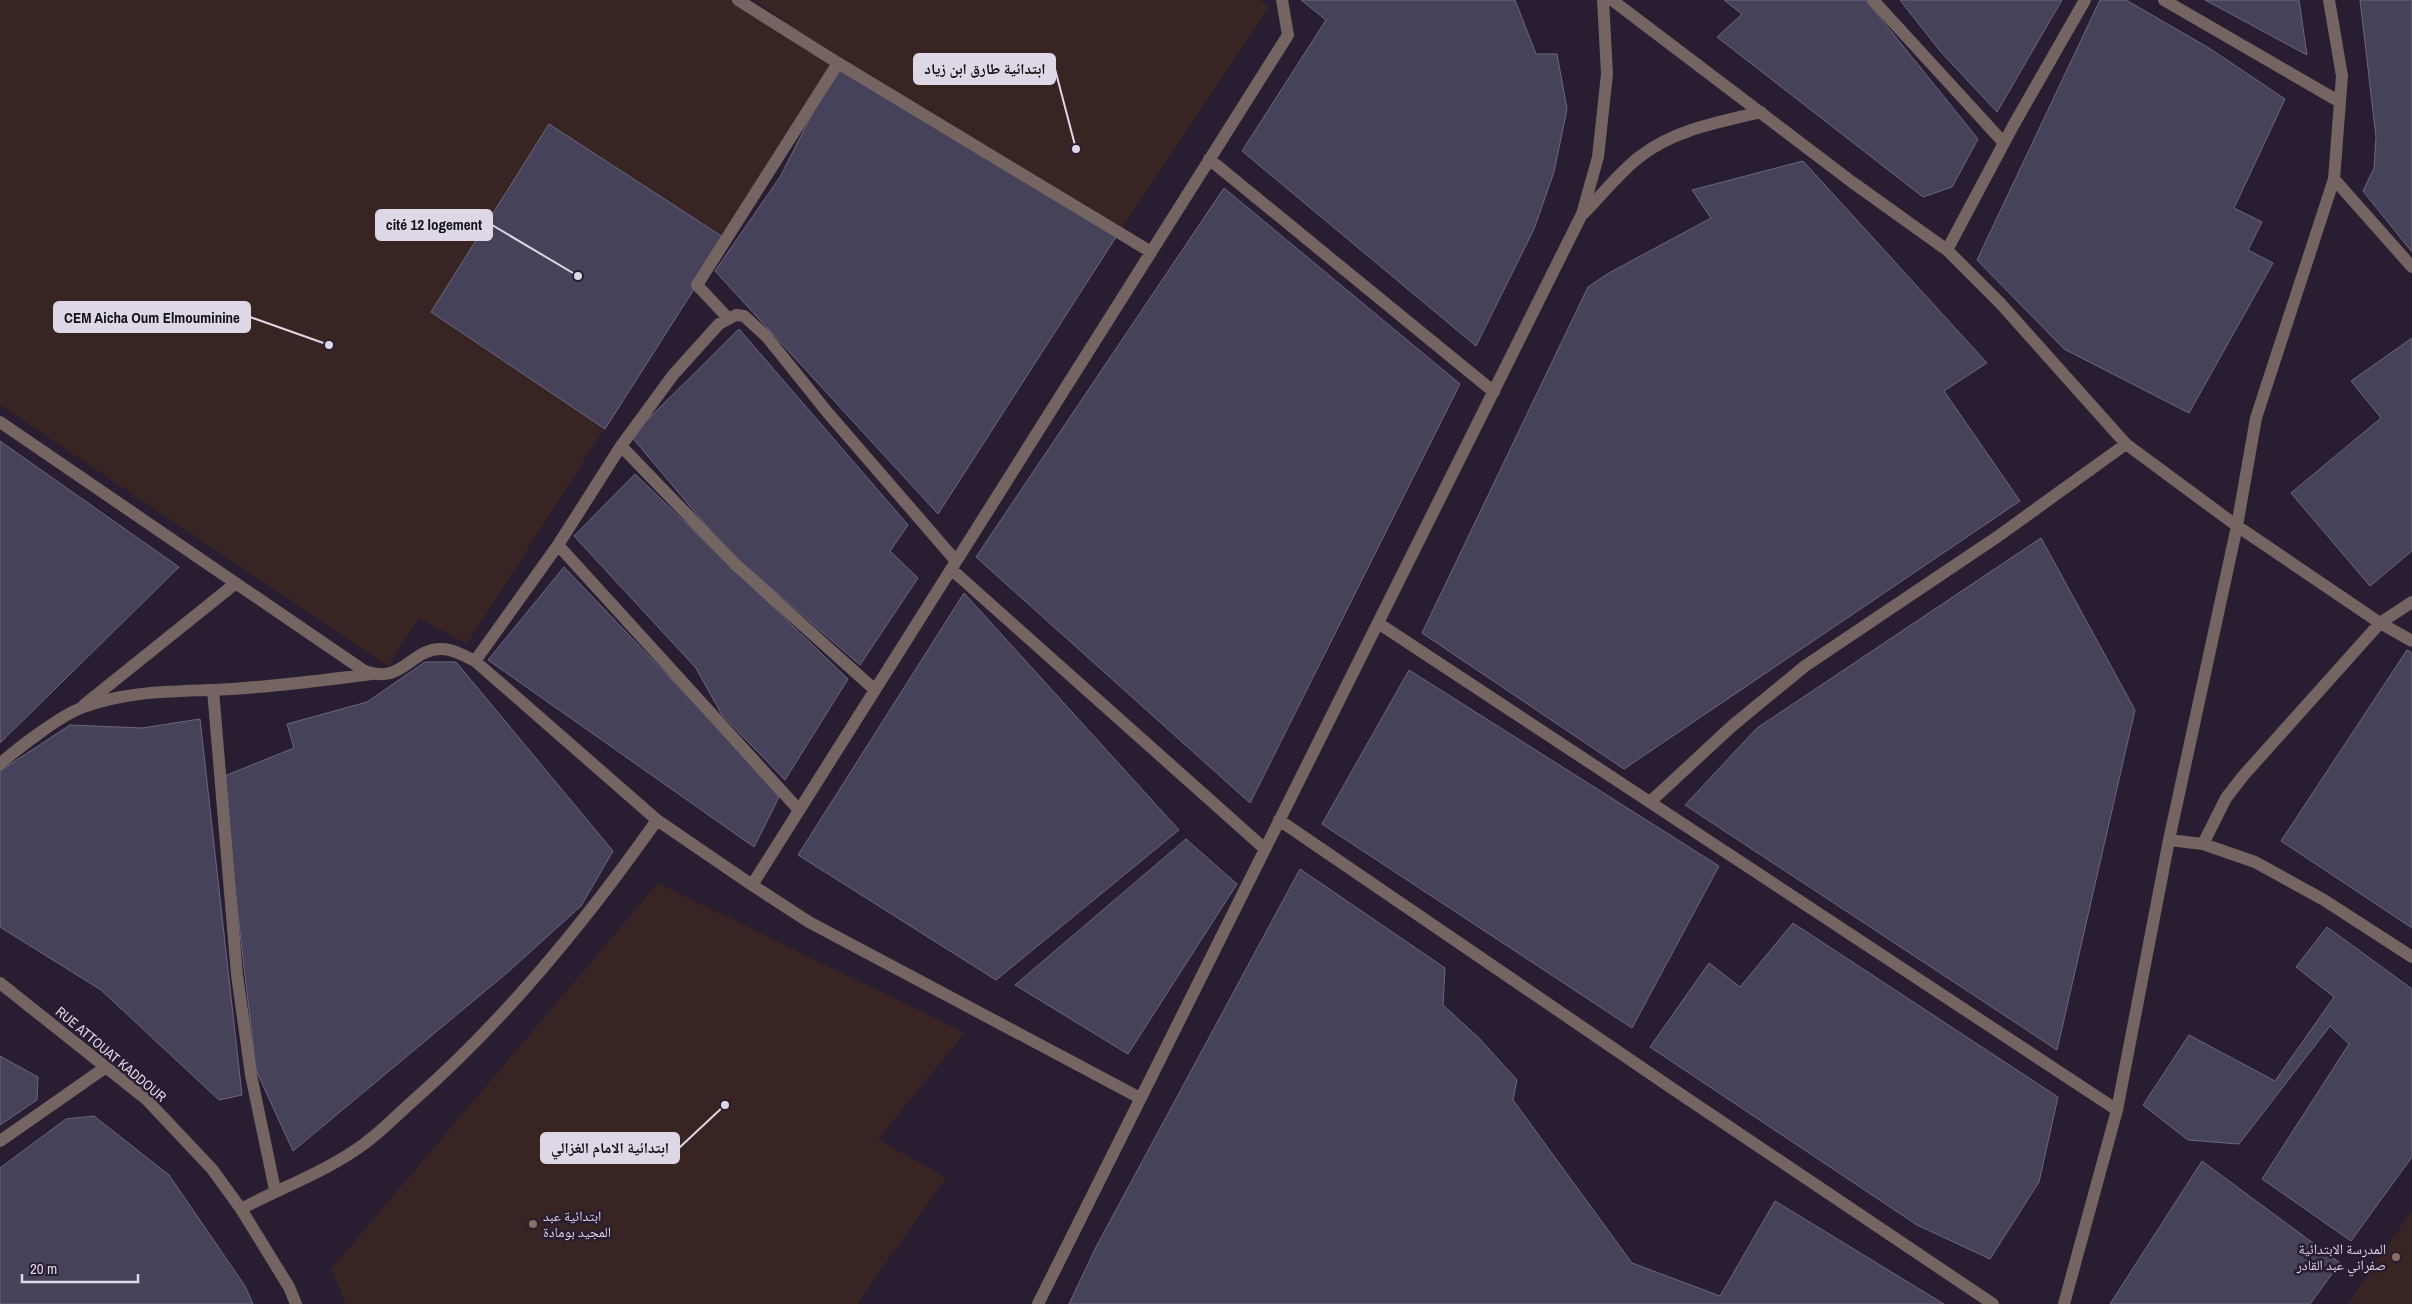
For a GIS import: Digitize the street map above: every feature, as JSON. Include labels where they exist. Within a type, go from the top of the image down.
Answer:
[{"type":"street","points":[[738,0],[838,63],[1151,252]]},
{"type":"street","points":[[752,885],[1288,35],[1282,0]]},
{"type":"street","points":[[1038,1304],[1582,214],[1598,157],[1607,74],[1603,0]]},
{"type":"street","points":[[1612,0],[1852,182],[1947,250],[2001,304],[2126,444],[2237,526],[2380,623],[2412,641]]},
{"type":"street","points":[[1873,0],[2004,143]]},
{"type":"street","points":[[1947,250],[2004,143],[2085,0]]},
{"type":"street","points":[[2164,0],[2340,102]]},
{"type":"street","points":[[2064,1304],[2117,1110],[2169,840],[2237,526],[2256,418],[2334,179],[2342,76],[2329,0]]},
{"type":"street","points":[[728,318],[697,285],[838,63]]},
{"type":"street","points":[[1582,214],[1641,155],[1665,140],[1692,129],[1761,112]]},
{"type":"street","points":[[1209,159],[1494,392]]},
{"type":"street","points":[[2334,179],[2412,267]]},
{"type":"street","points":[[475,661],[558,546],[621,446],[674,375],[720,324],[736,315],[744,316],[766,336],[953,565],[1265,849]]},
{"type":"street","points":[[0,422],[372,674]]},
{"type":"street","points":[[1650,802],[1732,726],[1805,666],[1996,537],[2126,444]]},
{"type":"street","points":[[621,446],[736,565],[875,690]]},
{"type":"street","points":[[558,546],[800,810]]},
{"type":"street","points":[[0,764],[40,734],[80,708],[236,583]]},
{"type":"street","points":[[2203,844],[2226,798],[2243,776],[2380,623],[2412,602]]},
{"type":"street","points":[[1378,623],[2117,1110]]},
{"type":"street","points":[[80,708],[123,696],[166,691],[271,686],[397,672],[429,650],[443,649],[475,661],[657,820],[809,922],[1140,1098]]},
{"type":"street","points":[[213,690],[237,975],[251,1075],[275,1190]]},
{"type":"street","points":[[241,1210],[275,1190],[336,1163],[365,1144],[450,1068],[506,1012],[621,871],[657,820]]},
{"type":"street","points":[[1280,820],[1673,1089],[1994,1304]]},
{"type":"street","points":[[2169,840],[2203,844],[2255,862],[2324,900],[2412,957]]},
{"type":"street","name":"RUE ATTOUAT KADDOUR","points":[[0,983],[146,1100],[193,1148],[212,1169],[241,1210],[289,1287],[296,1304]]},
{"type":"street","points":[[0,1141],[106,1067]]},
{"type":"shaded area","points":[[0,0],[738,0],[832,58],[755,0],[1260,0],[1269,7],[1118,234],[838,63],[467,644],[419,618],[388,666],[0,405]]},
{"type":"shaded area","points":[[658,883],[965,1033],[878,1139],[946,1178],[857,1304],[346,1304],[331,1269]]},
{"type":"shaded area","name":"المدرسة الابتدائية صفراني عبد القادر","points":[[2412,1210],[2412,1304],[2348,1304]]},
{"type":"building","points":[[1301,0],[1515,0],[1536,54],[1557,54],[1567,109],[1554,172],[1534,229],[1476,346],[1242,151],[1326,20]]},
{"type":"building","points":[[1724,0],[1866,0],[1978,139],[1952,187],[1923,197],[1717,37],[1742,14]]},
{"type":"building","points":[[1900,0],[2062,0],[1997,112],[1940,51]]},
{"type":"building","points":[[2100,0],[2126,0],[2209,48],[2285,99],[2234,208],[2262,222],[2248,250],[2273,263],[2189,413],[2064,349],[1977,260]]},
{"type":"building","points":[[2205,0],[2299,0],[2307,55]]},
{"type":"building","points":[[2360,0],[2412,0],[2412,252],[2363,191],[2374,168],[2376,137]]},
{"type":"building","points":[[838,63],[1118,234],[938,514],[715,271],[780,177]]},
{"type":"building","points":[[549,124],[726,239],[605,429],[431,312]]},
{"type":"building","points":[[1803,161],[1987,363],[1944,391],[2020,501],[1624,769],[1422,633],[1588,287],[1609,273],[1711,218],[1692,190]]},
{"type":"building","points":[[1224,188],[1460,384],[1250,803],[976,557]]},
{"type":"building","points":[[739,329],[908,525],[890,551],[918,578],[860,665],[725,548],[631,436]]},
{"type":"building","points":[[2412,338],[2412,551],[2370,586],[2291,493],[2381,418],[2351,381]]},
{"type":"building","points":[[0,441],[179,567],[0,743]]},
{"type":"building","points":[[635,474],[848,679],[785,780],[722,715],[696,668],[574,536]]},
{"type":"building","points":[[2041,538],[2135,710],[2057,1050],[1685,805],[1757,728]]},
{"type":"building","points":[[564,567],[713,723],[779,797],[754,847],[488,660]]},
{"type":"building","points":[[964,593],[1179,830],[996,980],[798,855]]},
{"type":"building","points":[[2407,650],[2412,653],[2412,928],[2281,841]]},
{"type":"building","points":[[425,662],[456,662],[613,851],[581,906],[508,972],[293,1151],[256,1070],[222,777],[294,748],[287,724],[367,702]]},
{"type":"building","points":[[1409,670],[1719,866],[1632,1028],[1322,824]]},
{"type":"building","points":[[200,719],[242,1095],[219,1100],[101,990],[0,927],[0,771],[70,725],[142,728]]},
{"type":"building","points":[[1186,839],[1237,884],[1128,1054],[1015,985]]},
{"type":"building","points":[[1300,869],[1445,968],[1443,1005],[1479,1038],[1517,1080],[1513,1100],[1632,1263],[1720,1296],[1775,1201],[1944,1304],[1069,1304],[1096,1247]]},
{"type":"building","points":[[1793,923],[2058,1097],[2039,1182],[1990,1259],[1917,1225],[1650,1047],[1709,963],[1740,987]]},
{"type":"building","points":[[2327,927],[2412,989],[2412,1157],[2351,1241],[2262,1179],[2349,1044],[2330,1026],[2239,1144],[2188,1140],[2143,1105],[2189,1035],[2275,1081],[2334,997],[2296,967]]},
{"type":"building","points":[[0,1056],[38,1077],[37,1100],[0,1125]]},
{"type":"building","points":[[94,1116],[169,1175],[245,1286],[253,1304],[0,1304],[0,1168],[66,1119]]},
{"type":"building","points":[[2202,1161],[2340,1263],[2310,1304],[2110,1304]]},
{"type":"place","name":"ابتدائية طارق ابن زياد","points":[[1076,149]]},
{"type":"place","name":"cité 12 logement","points":[[578,276]]},
{"type":"place","name":"CEM Aicha Oum Elmouminine","points":[[329,345]]},
{"type":"place","name":"ابتدائية الامام الغزالي","points":[[725,1105]]},
{"type":"place","name":"ابتدائية عبد المجيد بومادة","points":[[533,1224]]},
{"type":"place","name":"المدرسة الابتدائية صفراني عبد القادر","points":[[2396,1257]]}]
